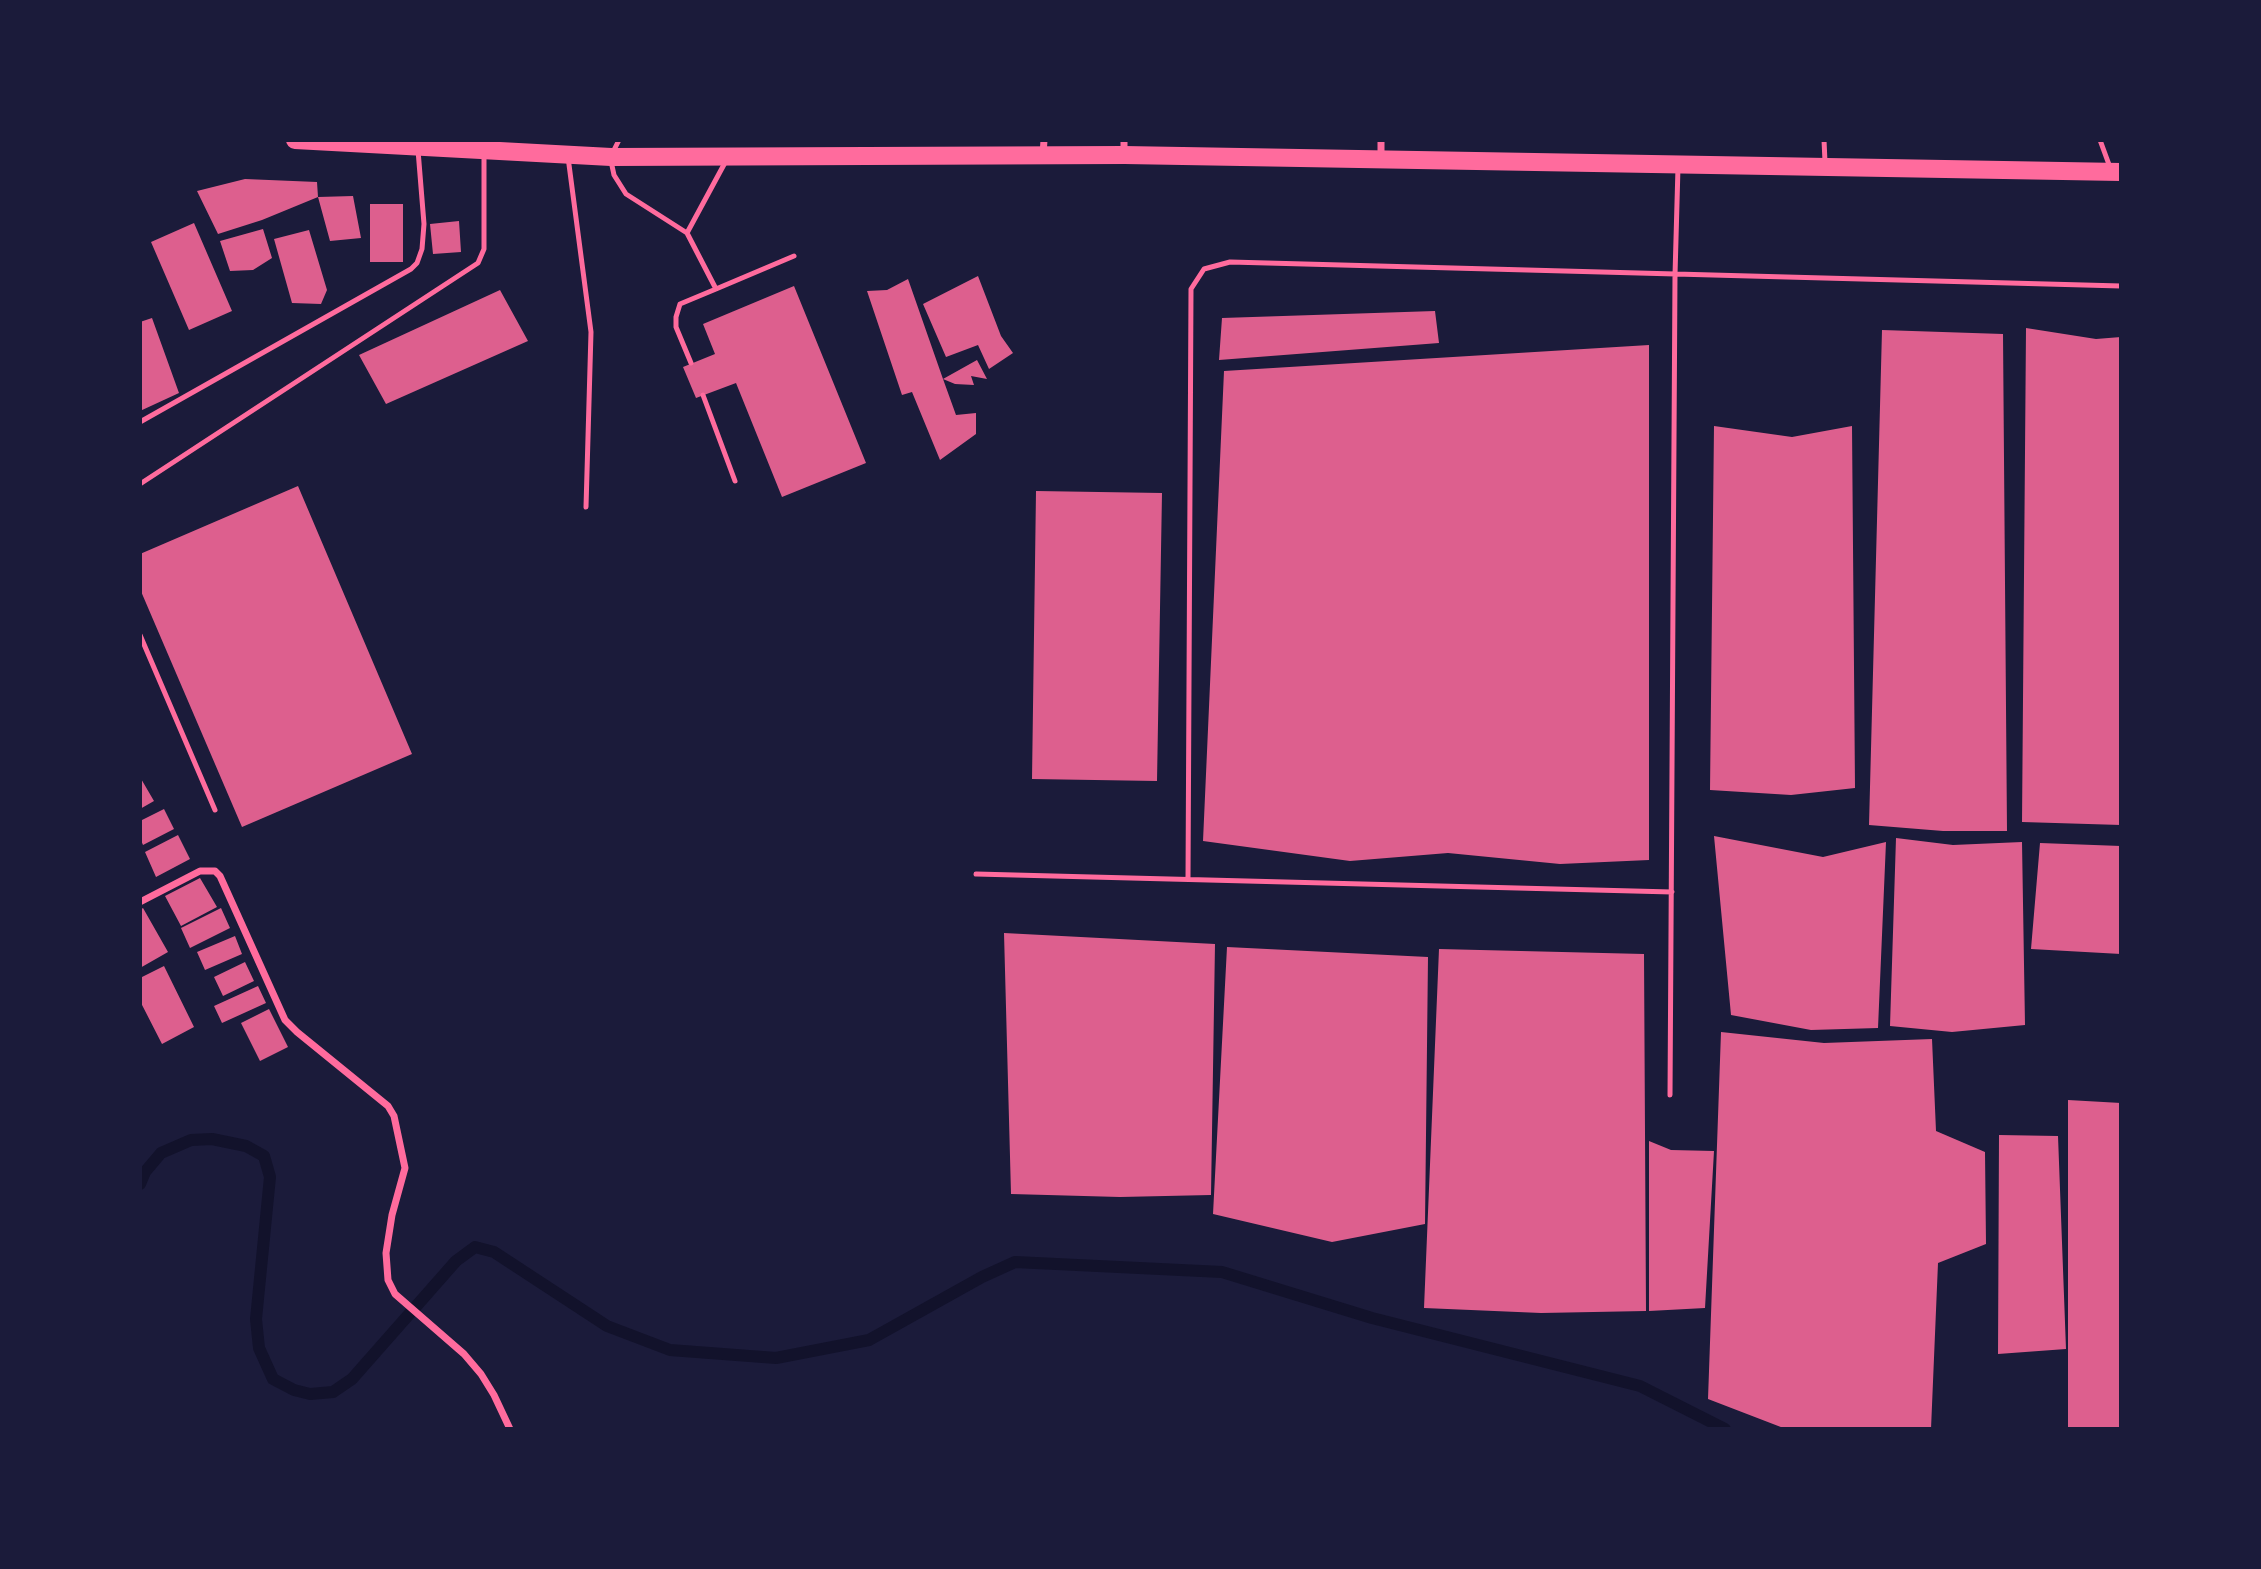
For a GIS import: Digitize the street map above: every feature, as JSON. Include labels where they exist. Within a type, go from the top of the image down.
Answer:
[{"type":"main road","points":[[295,140],[611,157],[1124,147],[1381,149],[1678,163],[2117,171]]},
{"type":"street","points":[[140,902],[200,871],[208,870],[220,876],[285,1020],[388,1106],[394,1116],[405,1168],[392,1215],[386,1253],[388,1280],[394,1294],[464,1354],[481,1374],[510,1429]]},
{"type":"lane","points":[[619,140],[611,157],[614,175],[626,194],[687,233],[716,289]]},
{"type":"lane","points":[[1824,140],[1825,165]]},
{"type":"lane","points":[[2100,140],[2117,171]]},
{"type":"lane","points":[[140,422],[411,269],[417,263],[422,249],[424,224],[417,147]]},
{"type":"lane","points":[[140,484],[478,263],[484,248],[484,149]]},
{"type":"lane","points":[[568,154],[590,332],[586,508]]},
{"type":"lane","points":[[687,233],[729,156]]},
{"type":"lane","points":[[1670,1095],[1678,163]]},
{"type":"lane","points":[[691,363],[676,327],[680,304],[794,256]]},
{"type":"lane","points":[[1188,879],[1191,289],[1204,270],[1230,262],[2121,286]]},
{"type":"lane","points":[[703,395],[735,481]]},
{"type":"lane","points":[[140,635],[215,810]]},
{"type":"lane","points":[[976,874],[1672,892]]},
{"type":"building","points":[[245,179],[317,182],[318,197],[262,220],[218,234],[197,191]]},
{"type":"building","points":[[353,196],[361,238],[330,241],[318,197]]},
{"type":"building","points":[[370,204],[403,204],[403,262],[370,262]]},
{"type":"building","points":[[459,221],[461,252],[433,254],[430,224]]},
{"type":"building","points":[[194,223],[232,311],[189,330],[151,242]]},
{"type":"building","points":[[263,229],[272,258],[253,270],[230,271],[220,241]]},
{"type":"building","points":[[309,230],[327,290],[321,304],[292,303],[274,239]]},
{"type":"building","points":[[978,276],[1001,336],[1013,353],[989,369],[978,345],[946,357],[923,304]]},
{"type":"building","points":[[908,279],[956,415],[976,413],[976,434],[940,460],[912,392],[902,395],[867,291],[887,290]]},
{"type":"building","points":[[794,286],[866,463],[782,497],[736,383],[696,398],[683,367],[715,354],[703,324]]},
{"type":"building","points":[[500,290],[528,341],[386,404],[359,355]]},
{"type":"building","points":[[1435,311],[1439,343],[1219,360],[1222,318]]},
{"type":"building","points":[[152,318],[179,393],[140,411],[140,322]]},
{"type":"building","points":[[2026,328],[2096,339],[2121,337],[2121,825],[2022,822]]},
{"type":"building","points":[[1882,330],[2003,334],[2007,831],[1943,831],[1869,825]]},
{"type":"building","points":[[1649,345],[1649,860],[1560,864],[1448,853],[1350,861],[1203,841],[1224,371]]},
{"type":"building","points":[[977,360],[987,379],[971,376],[974,385],[955,384],[943,379]]},
{"type":"building","points":[[1714,426],[1792,437],[1852,426],[1855,788],[1791,795],[1710,790]]},
{"type":"building","points":[[298,486],[412,754],[242,827],[140,589],[140,554]]},
{"type":"building","points":[[1036,491],[1162,493],[1157,781],[1032,779]]},
{"type":"building","points":[[140,777],[154,801],[140,809]]},
{"type":"building","points":[[164,809],[174,829],[143,845],[140,838],[140,821]]},
{"type":"building","points":[[178,835],[190,859],[156,877],[145,852]]},
{"type":"building","points":[[1714,836],[1823,857],[1886,842],[1878,1028],[1811,1030],[1731,1015]]},
{"type":"building","points":[[1896,838],[1953,845],[2022,842],[2025,1025],[1952,1032],[1890,1026]]},
{"type":"building","points":[[2040,843],[2121,846],[2121,954],[2031,949]]},
{"type":"building","points":[[200,878],[217,907],[181,926],[165,896]]},
{"type":"building","points":[[143,908],[168,952],[140,968],[140,910]]},
{"type":"building","points":[[221,908],[230,928],[190,948],[181,928]]},
{"type":"building","points":[[1004,933],[1215,944],[1211,1195],[1120,1197],[1011,1194]]},
{"type":"building","points":[[235,936],[242,954],[205,970],[197,952]]},
{"type":"building","points":[[1227,947],[1428,957],[1425,1224],[1332,1242],[1213,1214]]},
{"type":"building","points":[[1439,949],[1644,954],[1646,1311],[1541,1313],[1424,1308]]},
{"type":"building","points":[[245,962],[254,981],[223,996],[214,977]]},
{"type":"building","points":[[164,966],[194,1027],[162,1044],[140,1001],[140,978]]},
{"type":"building","points":[[258,986],[266,1003],[222,1023],[214,1006]]},
{"type":"building","points":[[269,1009],[288,1047],[260,1061],[241,1023]]},
{"type":"building","points":[[1721,1032],[1824,1043],[1932,1039],[1936,1131],[1985,1152],[1986,1244],[1938,1263],[1931,1429],[1786,1429],[1708,1399]]},
{"type":"building","points":[[2068,1100],[2121,1103],[2121,1429],[2068,1429]]},
{"type":"building","points":[[1999,1135],[2058,1136],[2066,1349],[1998,1354]]},
{"type":"building","points":[[1649,1141],[1671,1150],[1714,1151],[1705,1308],[1649,1311]]},
{"type":"waterway","points":[[140,1184],[145,1172],[161,1153],[191,1140],[212,1139],[246,1146],[264,1156],[270,1177],[256,1319],[259,1348],[273,1379],[294,1390],[310,1394],[333,1392],[352,1379],[456,1261],[475,1247],[494,1252],[607,1326],[670,1350],[776,1358],[869,1340],[982,1277],[1015,1262],[1222,1272],[1372,1318],[1640,1386],[1725,1429]]}]
